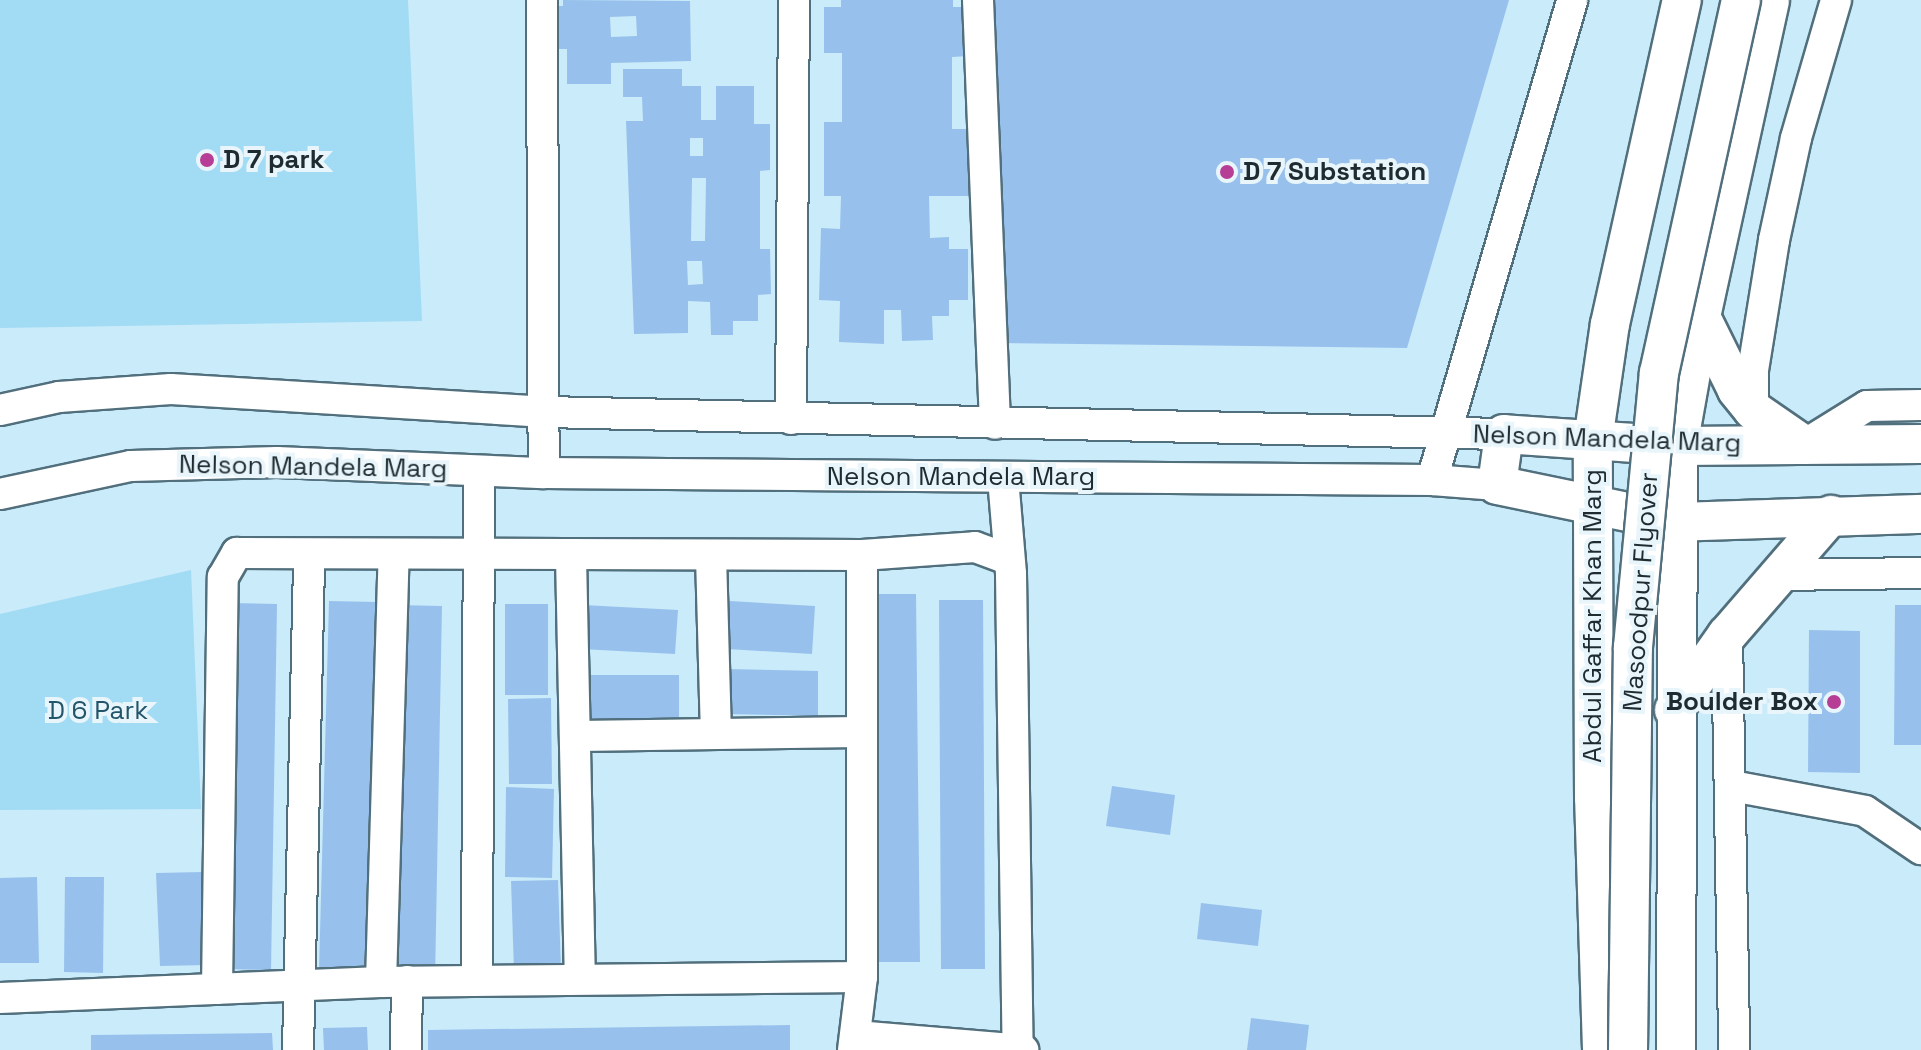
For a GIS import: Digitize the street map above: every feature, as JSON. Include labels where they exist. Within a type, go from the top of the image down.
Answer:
[{"type":"main road","name":"Abdul Gaffar Khan Marg","points":[[1602,1050],[1591,504],[1593,440],[1610,324],[1682,0]]},
{"type":"main road","name":"Masoodpur Flyover","points":[[1628,1050],[1633,647],[1659,373],[1741,0]]},
{"type":"main road","points":[[1676,1050],[1674,710],[1678,446],[1701,317],[1770,0]]},
{"type":"main road","points":[[1701,317],[1737,390],[1753,410],[1804,445]]},
{"type":"main road","name":"Nelson Mandela Marg","points":[[1504,434],[1678,446],[1921,444]]},
{"type":"main road","points":[[1497,485],[1504,434]]},
{"type":"main road","name":"Nelson Mandela Marg","points":[[1497,485],[1676,522],[1921,514]]},
{"type":"main road","points":[[1674,710],[1727,635],[1831,515]]},
{"type":"street","points":[[542,0],[544,473]]},
{"type":"street","points":[[791,419],[794,0]]},
{"type":"street","points":[[978,0],[995,424]]},
{"type":"street","points":[[1432,480],[1442,433],[1572,0]]},
{"type":"street","points":[[1753,410],[1753,370],[1774,240],[1796,138],[1836,0]]},
{"type":"street","name":"Nelson Mandela Marg","points":[[0,410],[59,397],[171,389],[546,412],[1504,434]]},
{"type":"street","points":[[1804,445],[1867,406],[1921,405]]},
{"type":"street","name":"Nelson Mandela Marg","points":[[0,494],[75,475],[170,464],[277,462],[544,473],[1432,480],[1497,485]]},
{"type":"street","points":[[477,980],[476,556],[479,471]]},
{"type":"street","points":[[862,555],[862,977],[854,1043],[1019,1050],[1012,605],[1006,558],[1003,478]]},
{"type":"street","points":[[217,989],[225,566],[245,551],[309,555],[711,556],[862,555],[975,547],[1006,558]]},
{"type":"street","points":[[298,1050],[309,555]]},
{"type":"street","points":[[394,555],[394,982],[406,1050]]},
{"type":"street","points":[[571,556],[580,979]]},
{"type":"street","points":[[711,556],[716,734]]},
{"type":"street","points":[[1778,575],[1921,573]]},
{"type":"street","points":[[1727,635],[1732,786],[1734,1050]]},
{"type":"street","points":[[575,736],[862,732]]},
{"type":"street","points":[[1732,786],[1839,803],[1908,823],[1921,849]]},
{"type":"street","points":[[0,998],[394,982],[862,977]]},
{"type":"green space","name":"D 7 park","points":[[0,0],[408,0],[422,321],[0,328]]},
{"type":"green space","name":"D 6 Park","points":[[191,570],[201,809],[0,810],[0,614]]},
{"type":"building","points":[[563,0],[690,1],[691,61],[611,63],[611,84],[567,84],[567,49],[555,49],[555,6],[563,6]],"holes":[[[636,16],[637,36],[611,37],[610,17]]]},
{"type":"building","points":[[841,0],[953,0],[953,7],[969,7],[969,56],[952,57],[952,129],[969,129],[969,196],[929,196],[930,238],[949,237],[949,249],[968,249],[968,300],[949,300],[949,316],[932,316],[933,340],[902,341],[901,310],[884,310],[884,344],[839,342],[840,301],[819,300],[821,228],[840,229],[841,196],[824,196],[824,122],[842,122],[842,53],[824,53],[824,7],[841,7]]},
{"type":"building","name":"D 7 Substation","points":[[991,0],[1509,0],[1407,348],[1000,343]]},
{"type":"building","points":[[623,69],[682,69],[682,86],[701,86],[701,120],[716,120],[716,86],[754,86],[754,124],[770,124],[770,170],[760,171],[760,249],[770,249],[771,294],[758,295],[758,321],[733,321],[733,335],[711,335],[710,302],[688,301],[688,333],[634,334],[626,121],[643,121],[642,97],[623,97]],"holes":[[[690,138],[703,138],[703,156],[690,156]],[[692,178],[706,178],[705,241],[691,241]],[[687,261],[702,261],[703,284],[688,285]]]},
{"type":"building","points":[[869,594],[916,594],[920,962],[874,962]]},
{"type":"building","points":[[939,600],[983,600],[985,969],[941,969]]},
{"type":"building","points":[[329,601],[377,602],[367,971],[319,970]]},
{"type":"building","points":[[730,601],[815,606],[812,654],[727,649]]},
{"type":"building","points":[[229,603],[277,604],[271,970],[223,969]]},
{"type":"building","points":[[505,604],[548,604],[548,695],[505,695]]},
{"type":"building","points":[[395,605],[442,606],[435,980],[388,979]]},
{"type":"building","points":[[583,605],[678,610],[675,654],[581,649]]},
{"type":"building","points":[[1895,605],[1921,605],[1921,745],[1894,745]]},
{"type":"building","name":"Boulder Box","points":[[1809,630],[1860,631],[1860,773],[1808,772]]},
{"type":"building","points":[[725,669],[818,671],[818,716],[724,714]]},
{"type":"building","points":[[585,675],[679,675],[679,723],[585,723]]},
{"type":"building","points":[[551,698],[552,784],[509,784],[508,699]]},
{"type":"building","points":[[1112,786],[1175,795],[1170,835],[1106,826]]},
{"type":"building","points":[[506,787],[554,789],[552,878],[505,877]]},
{"type":"building","points":[[203,872],[207,965],[160,966],[156,873]]},
{"type":"building","points":[[37,877],[39,963],[0,963],[0,878]]},
{"type":"building","points":[[65,877],[104,877],[103,973],[64,972]]},
{"type":"building","points":[[558,880],[561,970],[514,971],[511,881]]},
{"type":"building","points":[[1201,903],[1262,910],[1258,946],[1197,939]]},
{"type":"building","points":[[1251,1018],[1309,1025],[1306,1050],[1247,1050]]},
{"type":"building","points":[[790,1025],[790,1050],[428,1050],[428,1030]]},
{"type":"building","points":[[367,1027],[368,1050],[324,1050],[323,1028]]},
{"type":"building","points":[[272,1033],[273,1050],[91,1050],[91,1035]]},
{"type":"place","name":"D 7 park","points":[[207,160]]},
{"type":"place","name":"D 7 Substation","points":[[1227,172]]},
{"type":"place","name":"Boulder Box","points":[[1834,702]]}]
